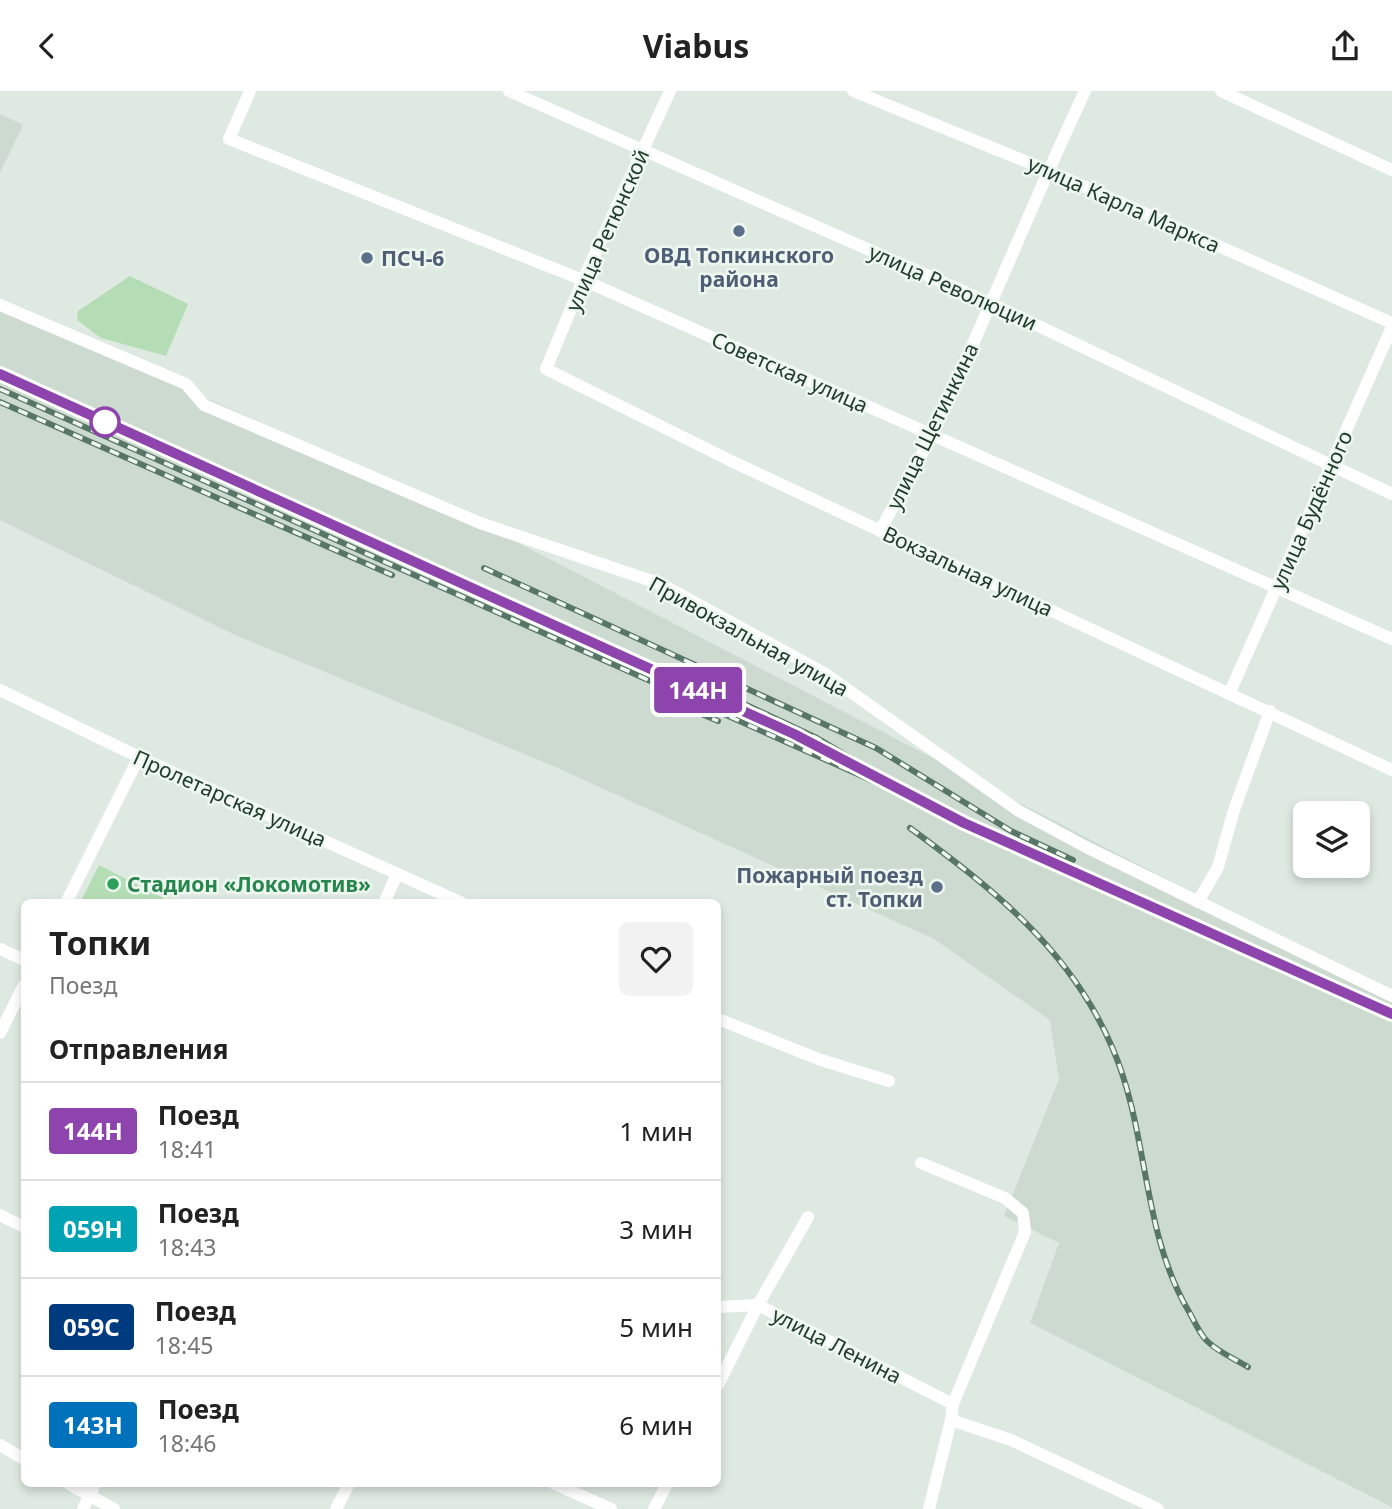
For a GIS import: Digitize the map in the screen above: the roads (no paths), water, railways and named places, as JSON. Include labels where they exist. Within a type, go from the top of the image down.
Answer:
[{"type":"street","name":"Советская улица","points":[[250,91],[229,139],[583,280],[1278,586],[1392,639]]},
{"type":"street","name":"улица Революции","points":[[509,91],[992,303],[1392,494]]},
{"type":"street","name":"улица Ретюнской","points":[[546,369],[583,280],[670,91]]},
{"type":"street","name":"улица Карла Маркса","points":[[853,91],[1048,170],[1392,325]]},
{"type":"street","name":"улица Щетинкина","points":[[880,530],[932,435],[1085,91]]},
{"type":"street","points":[[1221,91],[1392,170]]},
{"type":"street","name":"Привокзальная улица","points":[[0,305],[186,384],[204,404],[480,523],[661,584],[824,673],[1019,811],[1087,848],[1392,996]]},
{"type":"street","name":"улица Будённого","points":[[1230,692],[1392,325]]},
{"type":"street","name":"Вокзальная улица","points":[[546,369],[731,461],[1392,770]]},
{"type":"street","name":"Пролетарская улица","points":[[0,690],[139,757],[453,899]]},
{"type":"street","points":[[1198,902],[1218,867],[1234,810],[1270,711]]},
{"type":"street","points":[[68,899],[139,757]]},
{"type":"street","points":[[386,899],[397,874]]},
{"type":"street","points":[[0,949],[21,959]]},
{"type":"street","points":[[0,1033],[21,991]]},
{"type":"street","points":[[721,1020],[821,1060],[889,1081]]},
{"type":"street","points":[[921,1163],[1005,1198],[1023,1213],[1025,1232],[1018,1255],[953,1403],[929,1509]]},
{"type":"street","points":[[0,1215],[21,1226]]},
{"type":"street","points":[[721,1379],[758,1305],[808,1217]]},
{"type":"street","name":"улица Ленина","points":[[721,1307],[758,1305],[953,1403]]},
{"type":"street","points":[[951,1420],[1011,1440],[1158,1509]]},
{"type":"street","points":[[0,1445],[21,1457]]},
{"type":"street","points":[[336,1509],[347,1487]]},
{"type":"street","points":[[562,1487],[611,1509]]},
{"type":"street","points":[[654,1509],[665,1487]]},
{"type":"street","points":[[83,1509],[92,1490],[114,1509]]},
{"type":"railway","points":[[0,374],[748,713]]},
{"type":"railway","points":[[0,389],[1392,1014]]},
{"type":"railway","points":[[0,402],[392,575]]},
{"type":"railway","points":[[484,568],[876,748],[1011,831],[1073,860]]},
{"type":"railway","points":[[657,695],[718,721]]},
{"type":"railway","points":[[740,702],[817,738],[882,777]]},
{"type":"railway","points":[[910,828],[971,874],[1026,924],[1052,951],[1095,1012],[1124,1079],[1153,1214],[1173,1279],[1204,1338],[1216,1349],[1248,1367]]},
{"type":"train","name":"144Н","points":[[0,374],[794,734],[964,823],[1392,1014]]},
{"type":"place","name":"ОВД Топкинского района","points":[[739,231]]},
{"type":"place","name":"ПСЧ-6","points":[[367,258]]},
{"type":"place","name":"Стадион «Локомотив»","points":[[113,884]]},
{"type":"place","name":"Пожарный поезд ст. Топки","points":[[937,887]]}]
